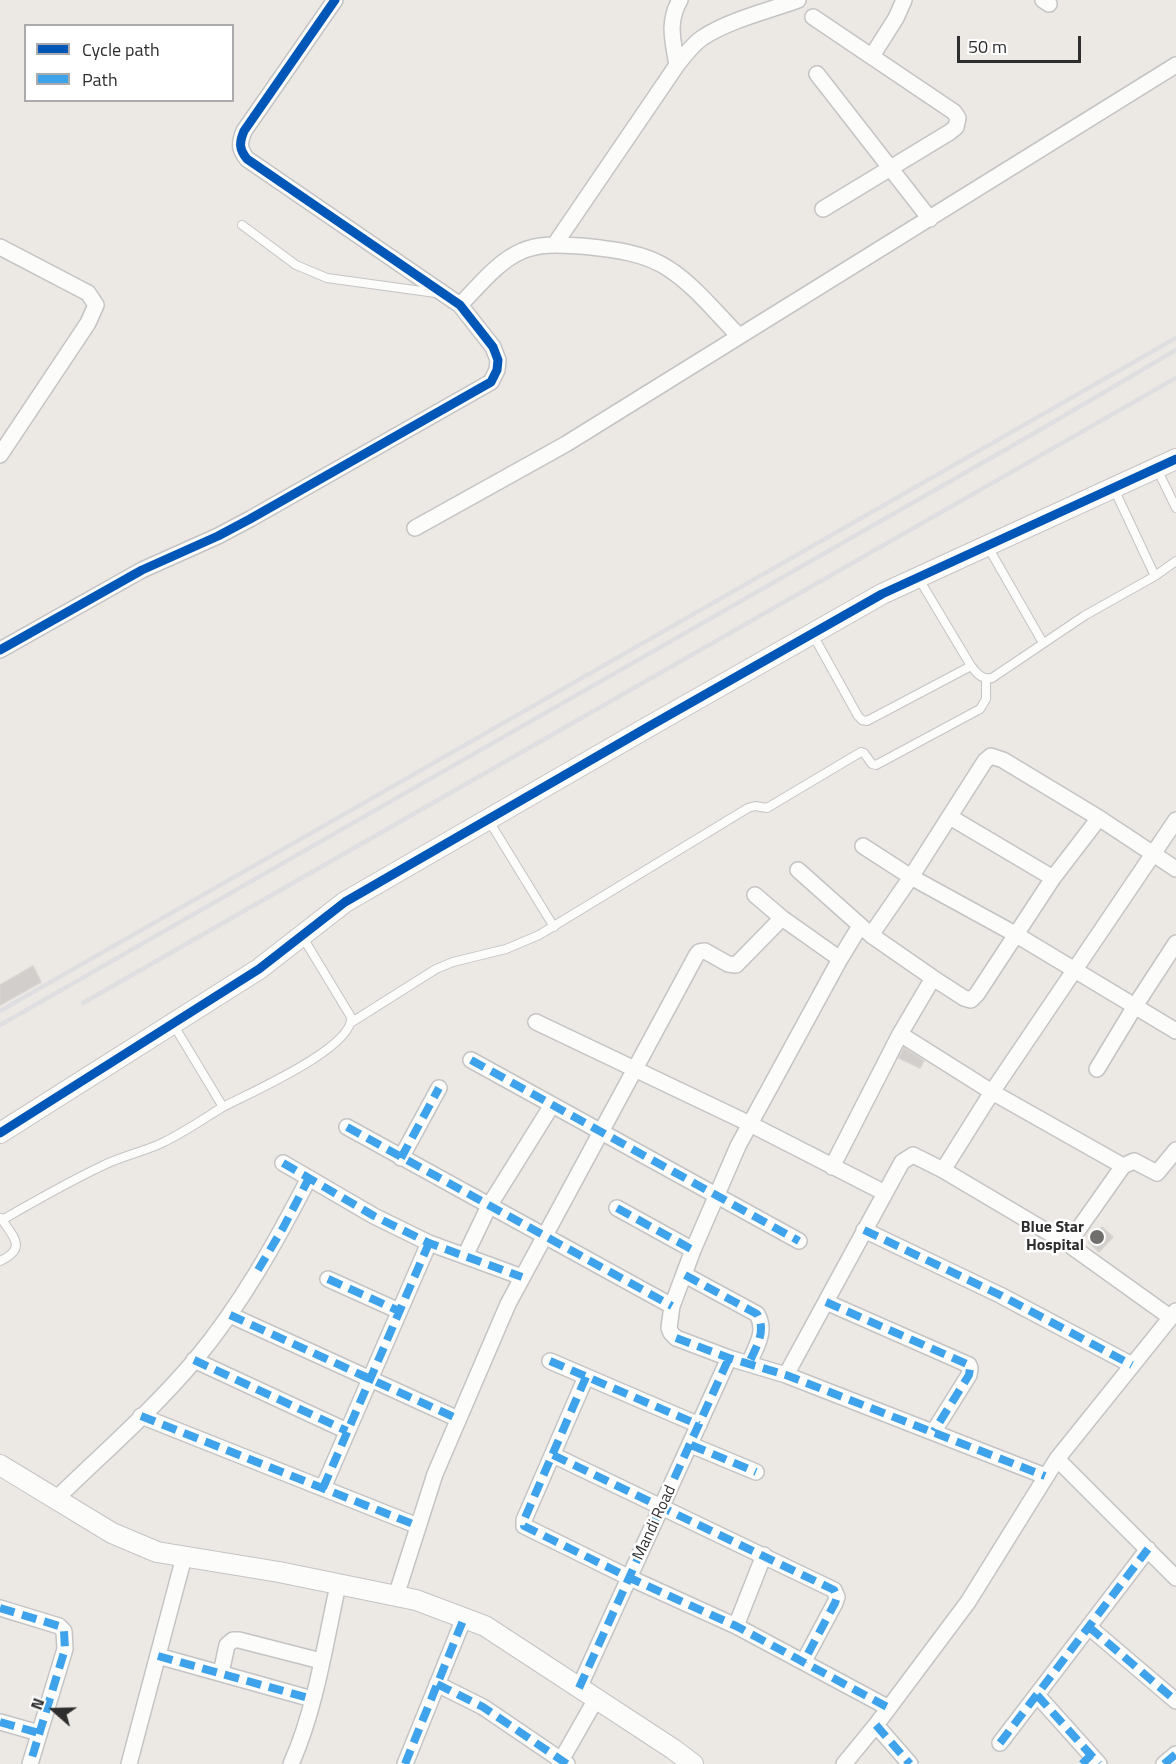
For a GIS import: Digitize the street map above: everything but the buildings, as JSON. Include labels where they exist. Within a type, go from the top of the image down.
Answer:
[{"type":"street","points":[[0,650],[142,570],[233,529],[491,382],[497,370],[498,360],[493,347],[460,305],[247,159],[241,150],[240,142],[244,131],[335,0]]},
{"type":"street","points":[[677,65],[671,33],[671,19],[680,0]]},
{"type":"street","points":[[555,244],[677,65],[702,38],[738,21],[798,0]]},
{"type":"street","points":[[872,56],[904,0]]},
{"type":"street","points":[[813,16],[954,112],[958,118],[956,127],[950,132],[823,209]]},
{"type":"street","points":[[415,528],[566,444],[738,335],[930,219],[1176,65]]},
{"type":"street","points":[[818,74],[930,219]]},
{"type":"street","points":[[460,305],[506,260],[522,251],[555,244],[603,248],[638,255],[668,268],[688,284],[738,335]]},
{"type":"street","points":[[0,454],[88,323],[96,304],[88,293],[3,254]]},
{"type":"street","points":[[0,1133],[259,969],[345,902],[812,633],[882,594],[1176,459]]},
{"type":"street","points":[[1045,1476],[934,1431],[676,1338],[669,1328],[672,1306],[716,1196],[750,1124],[840,959],[911,877],[985,761],[991,756],[1004,760],[1099,818],[1176,869]]},
{"type":"street","points":[[950,817],[1053,878]]},
{"type":"street","points":[[798,870],[865,931],[933,978],[971,1000],[1053,878],[1099,818]]},
{"type":"street","points":[[943,1170],[992,1092],[1176,820]]},
{"type":"street","points":[[863,846],[911,877],[1015,934],[1176,1032]]},
{"type":"street","points":[[755,895],[782,918],[840,959]]},
{"type":"street","points":[[396,1596],[435,1474],[508,1304],[699,952],[705,951],[728,964],[736,965],[782,918]]},
{"type":"street","points":[[1097,1069],[1176,943]]},
{"type":"street","points":[[832,1167],[900,1034],[933,978]]},
{"type":"street","points":[[536,1022],[750,1124],[885,1193]]},
{"type":"street","points":[[900,1034],[992,1092],[1123,1166]]},
{"type":"street","points":[[471,1060],[799,1241]]},
{"type":"street","points":[[401,1158],[439,1088]]},
{"type":"street","points":[[465,1256],[489,1206],[552,1105]]},
{"type":"street","points":[[347,1127],[672,1306]]},
{"type":"street","points":[[1068,1244],[1123,1166],[1134,1161],[1157,1173],[1176,1150]]},
{"type":"street","points":[[786,1376],[902,1162],[913,1155],[943,1170],[1068,1244],[1173,1314],[1057,1459],[968,1602],[844,1764]]},
{"type":"street","points":[[283,1162],[374,1216],[429,1243],[522,1277]]},
{"type":"street","points":[[56,1499],[141,1416],[194,1360],[230,1315],[283,1228],[309,1178]]},
{"type":"street","points":[[617,1208],[693,1250]]},
{"type":"street","points":[[864,1230],[1000,1295],[1132,1365]]},
{"type":"street","points":[[323,1488],[429,1243]]},
{"type":"street","points":[[684,1275],[757,1314],[761,1320],[762,1329],[760,1339],[748,1363]]},
{"type":"street","points":[[328,1279],[399,1311]]},
{"type":"street","points":[[826,1302],[969,1365],[969,1375],[934,1431]]},
{"type":"street","points":[[230,1315],[368,1380],[458,1419]]},
{"type":"street","name":"Mandi Road","points":[[579,1688],[729,1358]]},
{"type":"street","points":[[194,1360],[346,1431]]},
{"type":"street","points":[[550,1361],[699,1425]]},
{"type":"street","points":[[586,1377],[524,1520],[524,1526],[630,1578],[736,1626],[889,1708]]},
{"type":"street","points":[[141,1416],[418,1526]]},
{"type":"street","points":[[691,1445],[756,1472]]},
{"type":"street","points":[[553,1455],[764,1555],[836,1593],[835,1603],[804,1661]]},
{"type":"street","points":[[1057,1459],[1176,1578]]},
{"type":"street","points":[[0,1465],[112,1533],[158,1552],[279,1572],[416,1600],[485,1626],[693,1764]]},
{"type":"street","points":[[1000,1743],[1148,1549]]},
{"type":"street","points":[[736,1626],[764,1555]]},
{"type":"street","points":[[129,1764],[184,1557]]},
{"type":"street","points":[[291,1764],[312,1699],[338,1585]]},
{"type":"street","points":[[0,1608],[59,1626],[64,1631],[65,1649],[30,1764]]},
{"type":"street","points":[[405,1764],[464,1618]]},
{"type":"street","points":[[1089,1627],[1176,1701]]},
{"type":"street","points":[[221,1673],[227,1645],[232,1640],[321,1661]]},
{"type":"street","points":[[158,1656],[312,1699]]},
{"type":"street","points":[[437,1684],[483,1707],[563,1763],[596,1699]]},
{"type":"street","points":[[1037,1695],[1091,1761]]},
{"type":"street","points":[[0,1722],[39,1733]]},
{"type":"street","points":[[876,1725],[910,1764]]},
{"type":"street","points":[[1164,1764],[1176,1754]]},
{"type":"lane","points":[[243,225],[296,265],[327,278],[444,294]]},
{"type":"lane","points":[[1157,468],[1176,508]]},
{"type":"lane","points":[[1114,488],[1155,576]]},
{"type":"lane","points":[[987,546],[1043,643]]},
{"type":"lane","points":[[918,578],[971,666],[986,679],[992,678],[1084,616],[1155,576],[1176,561]]},
{"type":"lane","points":[[812,633],[862,720],[867,721],[971,666]]},
{"type":"lane","points":[[0,1262],[10,1257],[17,1247],[16,1241],[1,1218],[105,1165],[165,1142],[223,1107],[286,1075],[317,1056],[346,1033],[352,1022],[436,969],[473,956],[506,949],[539,935],[748,808],[767,808],[861,752],[873,765],[876,765],[980,709],[986,699],[986,679]]},
{"type":"lane","points":[[488,819],[554,927]]},
{"type":"lane","points":[[302,936],[352,1022]]},
{"type":"lane","points":[[172,1024],[223,1107]]},
{"type":"railway","points":[[0,1011],[1176,338]]},
{"type":"railway","points":[[0,1025],[1176,350]]},
{"type":"railway","points":[[83,1003],[1176,378]]},
{"type":"marked path","points":[[471,1060],[799,1241]]},
{"type":"marked path","points":[[401,1158],[439,1088]]},
{"type":"marked path","points":[[347,1127],[672,1306]]},
{"type":"marked path","points":[[283,1163],[374,1216],[429,1243],[522,1277]]},
{"type":"marked path","points":[[258,1270],[309,1178]]},
{"type":"marked path","points":[[617,1208],[693,1250]]},
{"type":"marked path","points":[[864,1230],[1000,1295],[1132,1365]]},
{"type":"marked path","points":[[323,1488],[429,1243]]},
{"type":"marked path","points":[[685,1275],[757,1314],[761,1333],[749,1363]]},
{"type":"marked path","points":[[328,1279],[399,1311]]},
{"type":"marked path","points":[[826,1302],[969,1365],[969,1375],[934,1431]]},
{"type":"marked path","points":[[230,1315],[458,1419]]},
{"type":"marked path","points":[[676,1338],[729,1358],[786,1375],[1045,1476]]},
{"type":"marked path","points":[[579,1688],[729,1358]]},
{"type":"marked path","points":[[194,1360],[347,1431]]},
{"type":"marked path","points":[[550,1361],[699,1425]]},
{"type":"marked path","points":[[586,1377],[524,1520],[524,1526],[630,1578],[736,1626],[889,1708]]},
{"type":"marked path","points":[[141,1416],[418,1526]]},
{"type":"marked path","points":[[691,1445],[756,1472]]},
{"type":"marked path","points":[[553,1455],[834,1590],[837,1597],[835,1603],[804,1661]]},
{"type":"marked path","points":[[1000,1743],[1148,1549]]},
{"type":"marked path","points":[[0,1608],[59,1626],[64,1631],[65,1649],[30,1764]]},
{"type":"marked path","points":[[405,1764],[464,1618]]},
{"type":"marked path","points":[[1089,1627],[1176,1701]]},
{"type":"marked path","points":[[158,1656],[312,1699]]},
{"type":"marked path","points":[[437,1684],[483,1707],[567,1764]]},
{"type":"marked path","points":[[1037,1695],[1099,1764]]},
{"type":"marked path","points":[[0,1722],[39,1733]]},
{"type":"marked path","points":[[876,1725],[910,1764]]},
{"type":"marked path","points":[[1164,1764],[1176,1754]]},
{"type":"marked path","points":[[1082,1764],[1091,1755]]},
{"type":"cycle path","points":[[0,650],[142,570],[250,519],[491,382],[497,370],[498,360],[493,347],[460,305],[247,159],[242,152],[241,142],[244,131],[335,0]]},
{"type":"cycle path","points":[[0,1133],[259,969],[345,902],[648,727],[882,594],[1176,459]]},
{"type":"place","name":"Blue Star Hospital","points":[[1097,1237]]}]
